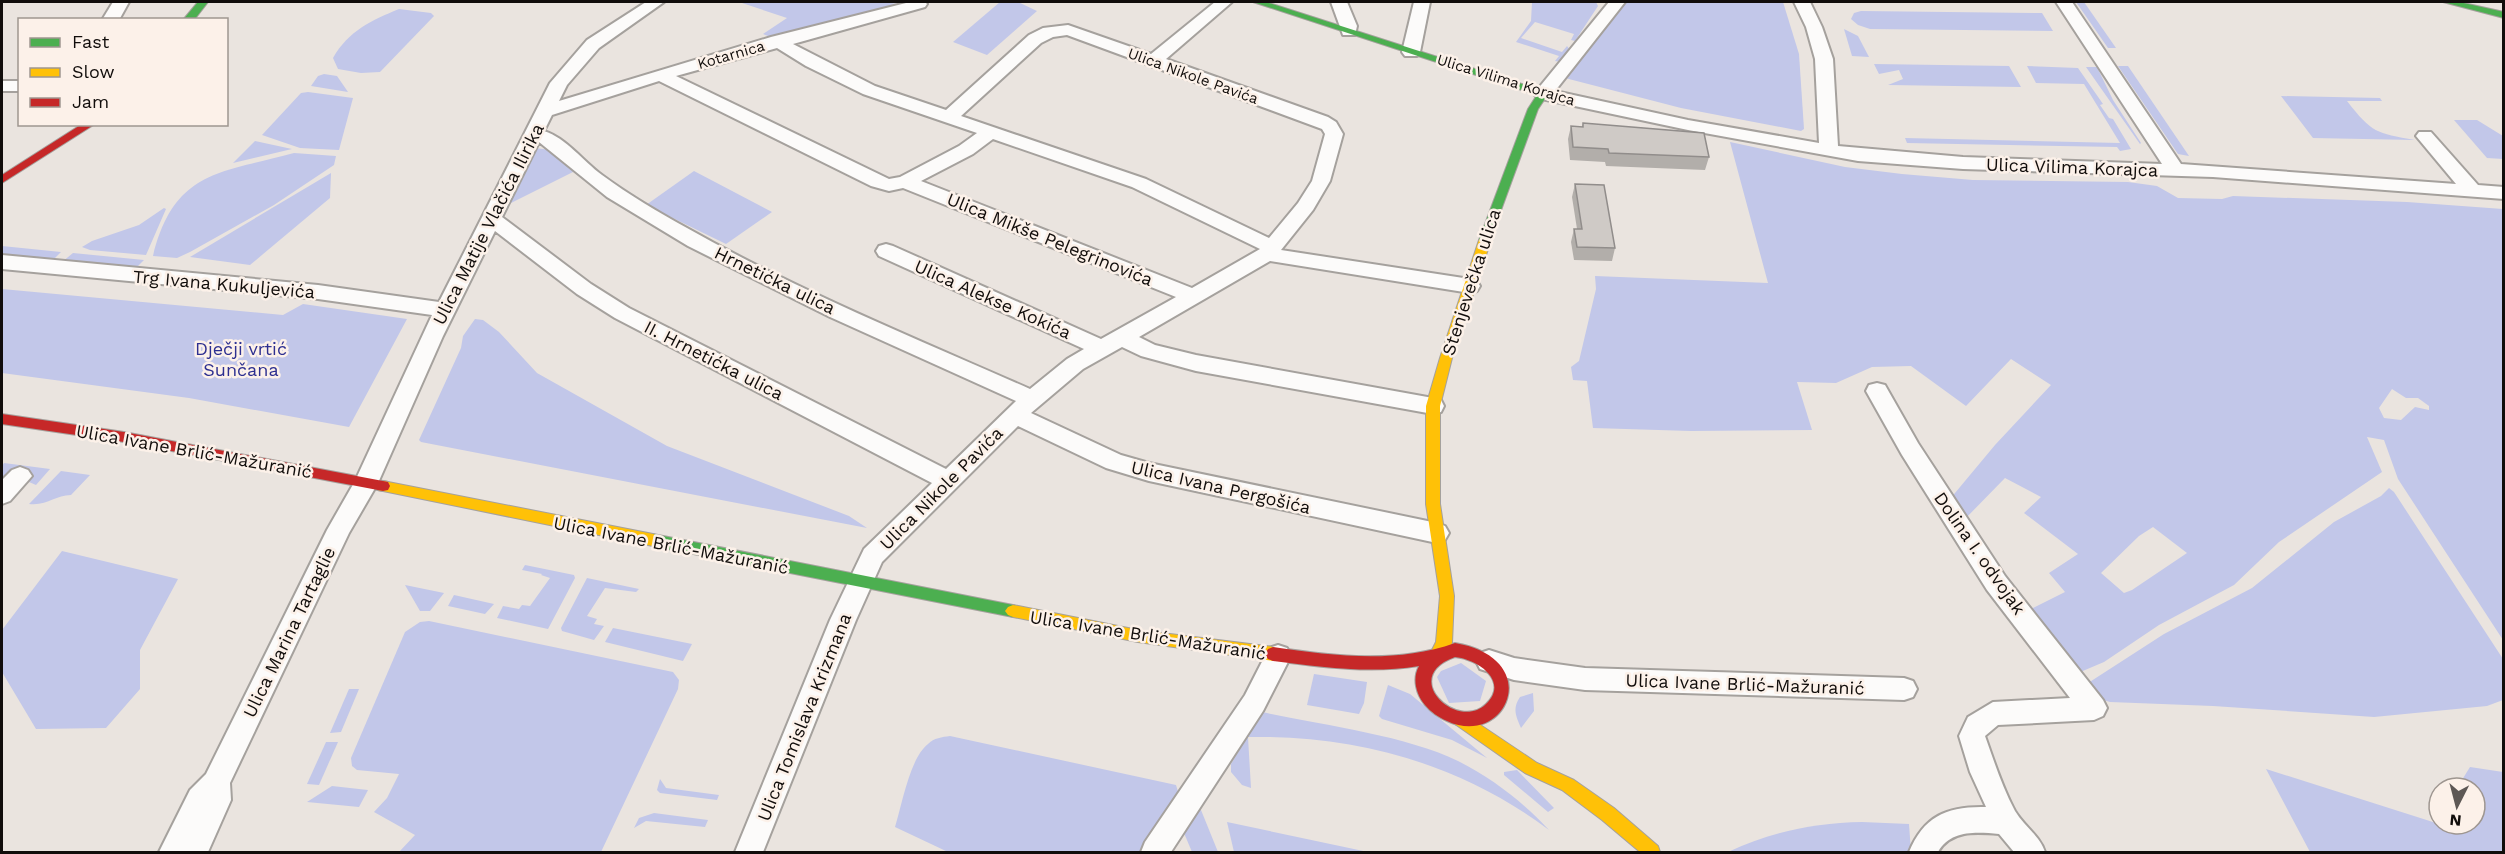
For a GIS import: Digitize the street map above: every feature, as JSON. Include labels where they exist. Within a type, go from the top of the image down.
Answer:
[{"type":"street","points":[[111,18],[121,2]]},
{"type":"street","points":[[190,18],[203,2]]},
{"type":"street","name":"Ulica Matije Vlačića Ilirika","points":[[366,483],[446,310],[559,82],[573,63],[593,44],[656,2]]},
{"type":"street","points":[[1152,62],[1224,2]]},
{"type":"street","name":"Ulica Vilima Korajca","points":[[1258,2],[1543,94],[1688,125],[1829,151],[1964,163],[2176,171]]},
{"type":"street","points":[[1339,2],[1349,31]]},
{"type":"street","points":[[1412,52],[1422,2]]},
{"type":"street","name":"Stenjevečka ulica","points":[[1484,658],[1461,632],[1447,596],[1437,533],[1432,464],[1433,406],[1470,286],[1533,109],[1617,2]]},
{"type":"street","points":[[1802,2],[1814,27],[1824,59],[1829,151]]},
{"type":"street","name":"Ulica Vilima Korajca","points":[[2064,2],[2176,171]]},
{"type":"street","points":[[2448,2],[2504,15]]},
{"type":"street","name":"Kotarnica","points":[[545,111],[660,75],[913,3]]},
{"type":"street","name":"Ulica Nikole Pavića","points":[[860,582],[873,556],[1014,416],[1075,364],[1195,297],[1270,251],[1306,206],[1321,181],[1334,134],[1330,126],[1322,121],[1152,62],[1077,33],[1062,30],[1049,32],[1035,39],[948,118]]},
{"type":"street","points":[[777,41],[812,62],[869,90],[1139,183],[1270,251],[1470,286]]},
{"type":"street","name":"Ulica Mikše Pelegrinovića","points":[[660,75],[878,182],[889,185],[905,182],[966,150],[990,132]]},
{"type":"street","points":[[2,86],[18,86]]},
{"type":"street","points":[[2,180],[87,126]]},
{"type":"street","name":"Hrnetićka ulica","points":[[534,134],[543,136],[579,167],[647,214],[722,255],[1032,399]]},
{"type":"street","points":[[2425,136],[2472,190]]},
{"type":"street","points":[[2176,171],[2213,171],[2504,193]]},
{"type":"street","name":"Ulica Mikše Pelegrinovića","points":[[905,182],[1195,297]]},
{"type":"street","name":"II. Hrnetićka ulica","points":[[492,219],[584,289],[622,314],[949,481]]},
{"type":"street","name":"Ulica Alekse Kokića","points":[[886,251],[1101,348]]},
{"type":"street","name":"Trg Ivana Kukuljevića","points":[[2,262],[318,292],[446,310]]},
{"type":"street","points":[[1122,338],[1149,351],[1196,363],[1433,406]]},
{"type":"street","name":"Dolina I. odvojak","points":[[1877,391],[1910,449],[1996,583],[2094,708],[1993,714],[1977,725],[1972,736],[1984,772],[2006,821]]},
{"type":"street","name":"Ulica Ivana Pergošića","points":[[1014,416],[1114,462],[1149,472],[1437,533]]},
{"type":"street","name":"Ulica Ivane Brlić-Mažuranić","points":[[2,419],[135,439],[366,483],[1138,636],[1278,657],[1341,663],[1422,660],[1437,656]]},
{"type":"street","points":[[2,495],[20,476]]},
{"type":"street","name":"Ulica Marina Tartaglie","points":[[173,852],[200,799],[216,783],[334,541],[366,483]]},
{"type":"street","name":"Ulica Tomislava Krizmana","points":[[749,852],[860,582]]},
{"type":"street","name":"Stenjevečka ulica","points":[[1437,656],[1444,643],[1447,596]]},
{"type":"street","points":[[1407,686],[1448,716],[1475,719],[1487,714],[1501,703],[1501,679],[1484,658],[1455,650],[1437,656],[1426,667],[1422,677],[1422,688],[1427,699]]},
{"type":"street","points":[[1155,852],[1254,703],[1278,657]]},
{"type":"street","name":"Ulica Ivane Brlić-Mažuranić","points":[[1484,658],[1514,669],[1585,679],[1904,689]]},
{"type":"street","name":"Ulica Ivane Brlić-Mažuranić","points":[[1341,663],[1381,676]]},
{"type":"street","name":"Ulica Ivane Brlić-Mažuranić","points":[[1501,703],[1514,688],[1585,679]]},
{"type":"street","points":[[1461,719],[1531,768],[1568,785]]},
{"type":"street","points":[[1539,755],[1568,785],[1608,814],[1652,852]]},
{"type":"street","name":"Ulica Marina Tartaglie","points":[[194,852],[217,800],[216,783]]},
{"type":"street","points":[[1923,852],[1929,839],[1939,830],[1955,822],[1972,819],[2006,821],[2031,852]]},
{"type":"green space","points":[[739,2],[900,4],[773,38],[763,34],[787,18]]},
{"type":"green space","points":[[1000,2],[1018,2],[1037,11],[987,55],[953,42]]},
{"type":"green space","points":[[1532,2],[1596,2],[1598,6],[1575,41],[1571,40],[1574,34],[1535,22],[1521,38],[1562,52],[1567,46],[1571,51],[1561,62],[1555,61],[1559,56],[1516,42],[1531,21]]},
{"type":"green space","points":[[1627,2],[1783,2],[1799,54],[1804,129],[1801,131],[1681,108],[1565,78],[1609,17]]},
{"type":"green space","points":[[2076,2],[2084,2],[2116,48],[2108,48]]},
{"type":"green space","points":[[399,9],[431,13],[434,16],[380,72],[361,73],[338,69],[333,58],[346,40],[370,22]]},
{"type":"green space","points":[[1861,11],[2042,13],[2053,31],[1870,29],[1858,25],[1851,19],[1854,13]]},
{"type":"green space","points":[[1844,29],[1858,36],[1869,57],[1852,56]]},
{"type":"green space","points":[[1874,64],[2009,66],[2021,87],[1888,85],[1903,79],[1899,70],[1879,74]]},
{"type":"green space","points":[[2027,66],[2078,68],[2103,104],[2100,105],[2109,118],[2113,119],[2131,149],[2120,151],[2117,147],[1907,143],[1905,138],[2120,143],[2084,84],[2036,83]]},
{"type":"green space","points":[[2118,66],[2128,66],[2189,156],[2178,154]]},
{"type":"green space","points":[[2086,67],[2097,67],[2113,100],[2140,144]]},
{"type":"green space","points":[[324,74],[337,76],[348,92],[311,86],[318,76]]},
{"type":"green space","points":[[301,93],[353,98],[339,150],[300,148],[262,135]]},
{"type":"green space","points":[[2281,96],[2380,98],[2382,101],[2347,101],[2369,126],[2383,133],[2415,140],[2313,138]]},
{"type":"green space","points":[[2454,120],[2477,120],[2503,136],[2503,159],[2487,158]]},
{"type":"green space","points":[[255,141],[292,149],[233,163]]},
{"type":"green space","points":[[1730,142],[1845,167],[1973,180],[2128,182],[2157,186],[2178,198],[2222,199],[2233,196],[2407,202],[2503,209],[2503,640],[2398,479],[2384,440],[2367,437],[2382,472],[2279,542],[2234,585],[2159,625],[2104,662],[2078,673],[2027,611],[2065,592],[2049,573],[2078,554],[2024,513],[2041,497],[2005,478],[1963,521],[1950,499],[1995,445],[2051,385],[2011,359],[1966,406],[1911,366],[1872,367],[1836,383],[1797,382],[1812,430],[1691,431],[1593,428],[1587,381],[1573,380],[1571,367],[1579,361],[1596,289],[1595,276],[1768,283]],"holes":[[[2392,389],[2406,398],[2418,398],[2429,406],[2429,410],[2415,407],[2401,420],[2384,418],[2379,408]],[[2153,527],[2187,553],[2124,593],[2101,573],[2139,536]]]},
{"type":"green space","points":[[535,148],[551,150],[575,171],[509,204]]},
{"type":"green space","points":[[294,153],[336,156],[334,165],[274,205],[190,252],[177,258],[153,256],[162,228],[174,206],[188,191],[204,180],[223,172]]},
{"type":"green space","points":[[694,171],[772,212],[726,244],[646,205]]},
{"type":"green space","points":[[331,173],[330,198],[250,265],[190,257]]},
{"type":"green space","points":[[164,208],[166,209],[146,255],[90,250],[82,247],[92,241],[139,225]]},
{"type":"green space","points":[[2,246],[61,252],[52,261],[2,257]]},
{"type":"green space","points":[[73,253],[144,260],[134,270],[62,262]]},
{"type":"green space","name":"Dječji vrtić Sunčana","points":[[2,289],[283,315],[303,304],[407,319],[349,427],[189,398],[2,373]]},
{"type":"green space","points":[[475,319],[483,320],[499,332],[537,373],[667,446],[849,516],[867,528],[421,442],[419,440],[461,348],[463,336]]},
{"type":"green space","points":[[4,463],[50,469],[36,485],[29,482],[32,472],[13,470],[2,478]]},
{"type":"green space","points":[[61,471],[90,475],[71,495],[29,504]]},
{"type":"green space","points":[[2389,488],[2394,492],[2503,659],[2503,700],[2487,706],[2374,717],[2213,706],[2110,702],[2100,699],[2085,685],[2164,634],[2252,588],[2334,522],[2381,496]]},
{"type":"green space","points":[[62,551],[178,579],[140,650],[140,689],[106,728],[36,729],[2,672],[2,630]]},
{"type":"green space","points":[[525,565],[574,575],[575,578],[548,629],[497,618],[503,606],[519,609],[522,605],[530,606],[550,578],[522,570]]},
{"type":"green space","points":[[587,578],[639,589],[636,592],[605,588],[587,616],[597,619],[594,624],[604,626],[594,640],[562,631],[561,628]]},
{"type":"green space","points":[[405,585],[444,593],[430,611],[420,611]]},
{"type":"green space","points":[[454,595],[494,604],[485,614],[448,606]]},
{"type":"green space","points":[[429,621],[673,672],[679,680],[678,689],[601,852],[399,852],[415,835],[374,812],[387,798],[399,774],[357,770],[352,766],[351,758],[405,632],[420,622]]},
{"type":"green space","points":[[613,628],[692,644],[683,661],[605,642]]},
{"type":"green space","points":[[1461,663],[1486,681],[1480,701],[1449,703],[1437,677],[1441,671]]},
{"type":"green space","points":[[1314,674],[1367,682],[1364,703],[1359,714],[1307,705]]},
{"type":"green space","points":[[1388,685],[1410,694],[1487,758],[1452,740],[1382,719],[1379,716]]},
{"type":"green space","points":[[349,689],[359,689],[341,732],[330,733]]},
{"type":"green space","points":[[1533,693],[1534,711],[1521,728],[1516,716],[1516,705],[1520,697]]},
{"type":"green space","points":[[1262,712],[1388,737],[1437,752],[1458,761],[1495,783],[1518,800],[1549,830],[1480,787],[1444,771],[1407,758],[1329,741],[1248,737],[1251,788],[1242,785],[1231,772],[1231,764]]},
{"type":"green space","points":[[950,736],[1176,785],[1179,795],[1141,852],[948,852],[895,827],[907,782],[916,760],[930,742]]},
{"type":"green space","points":[[326,742],[338,742],[319,785],[307,784]]},
{"type":"green space","points":[[2470,767],[2503,772],[2503,852],[2310,852],[2266,769],[2427,820],[2427,836],[2487,836],[2487,776],[2464,776]]},
{"type":"green space","points":[[1517,770],[1554,808],[1548,812],[1504,775],[1504,772]]},
{"type":"green space","points":[[660,779],[666,788],[719,795],[717,800],[660,793],[657,790]]},
{"type":"green space","points":[[332,786],[368,790],[359,807],[307,802]]},
{"type":"green space","points":[[1201,810],[1218,852],[1192,852],[1184,833],[1195,812]]},
{"type":"green space","points":[[654,813],[708,820],[705,827],[646,821],[634,828],[639,818]]},
{"type":"green space","points":[[1227,822],[1368,852],[1234,852]]},
{"type":"green space","points":[[1862,822],[1909,824],[1911,852],[1728,852],[1760,839],[1793,830],[1827,824]]},
{"type":"building","points":[[1583,123],[1704,133],[1709,157],[1609,153],[1608,149],[1573,147],[1571,126],[1583,127]]},
{"type":"building","points":[[1575,184],[1604,185],[1615,248],[1577,247],[1574,229],[1582,229]]},
{"type":"traffic: fast","points":[[190,18],[203,2]]},
{"type":"traffic: fast","points":[[1258,2],[1543,94],[1533,109],[1485,240]]},
{"type":"traffic: fast","points":[[2448,2],[2504,15]]},
{"type":"traffic: fast","points":[[653,540],[1013,611]]},
{"type":"traffic: slow","points":[[1437,656],[1444,643],[1447,596],[1433,504],[1433,406],[1446,358],[1485,240]]},
{"type":"traffic: slow","points":[[383,486],[653,540]]},
{"type":"traffic: slow","points":[[1013,611],[1138,636],[1273,654]]},
{"type":"traffic: slow","points":[[1461,719],[1531,768],[1568,785],[1608,814],[1652,852]]},
{"type":"traffic: jam","points":[[2,180],[87,126]]},
{"type":"traffic: jam","points":[[2,419],[124,437],[383,486]]},
{"type":"traffic: jam","points":[[1455,650],[1485,660],[1499,674],[1502,693],[1497,704],[1485,716],[1470,720],[1455,717],[1440,710],[1429,699],[1423,686],[1424,672],[1434,659],[1455,650]]},
{"type":"traffic: jam","points":[[1273,654],[1355,663],[1397,663],[1437,656]]}]
